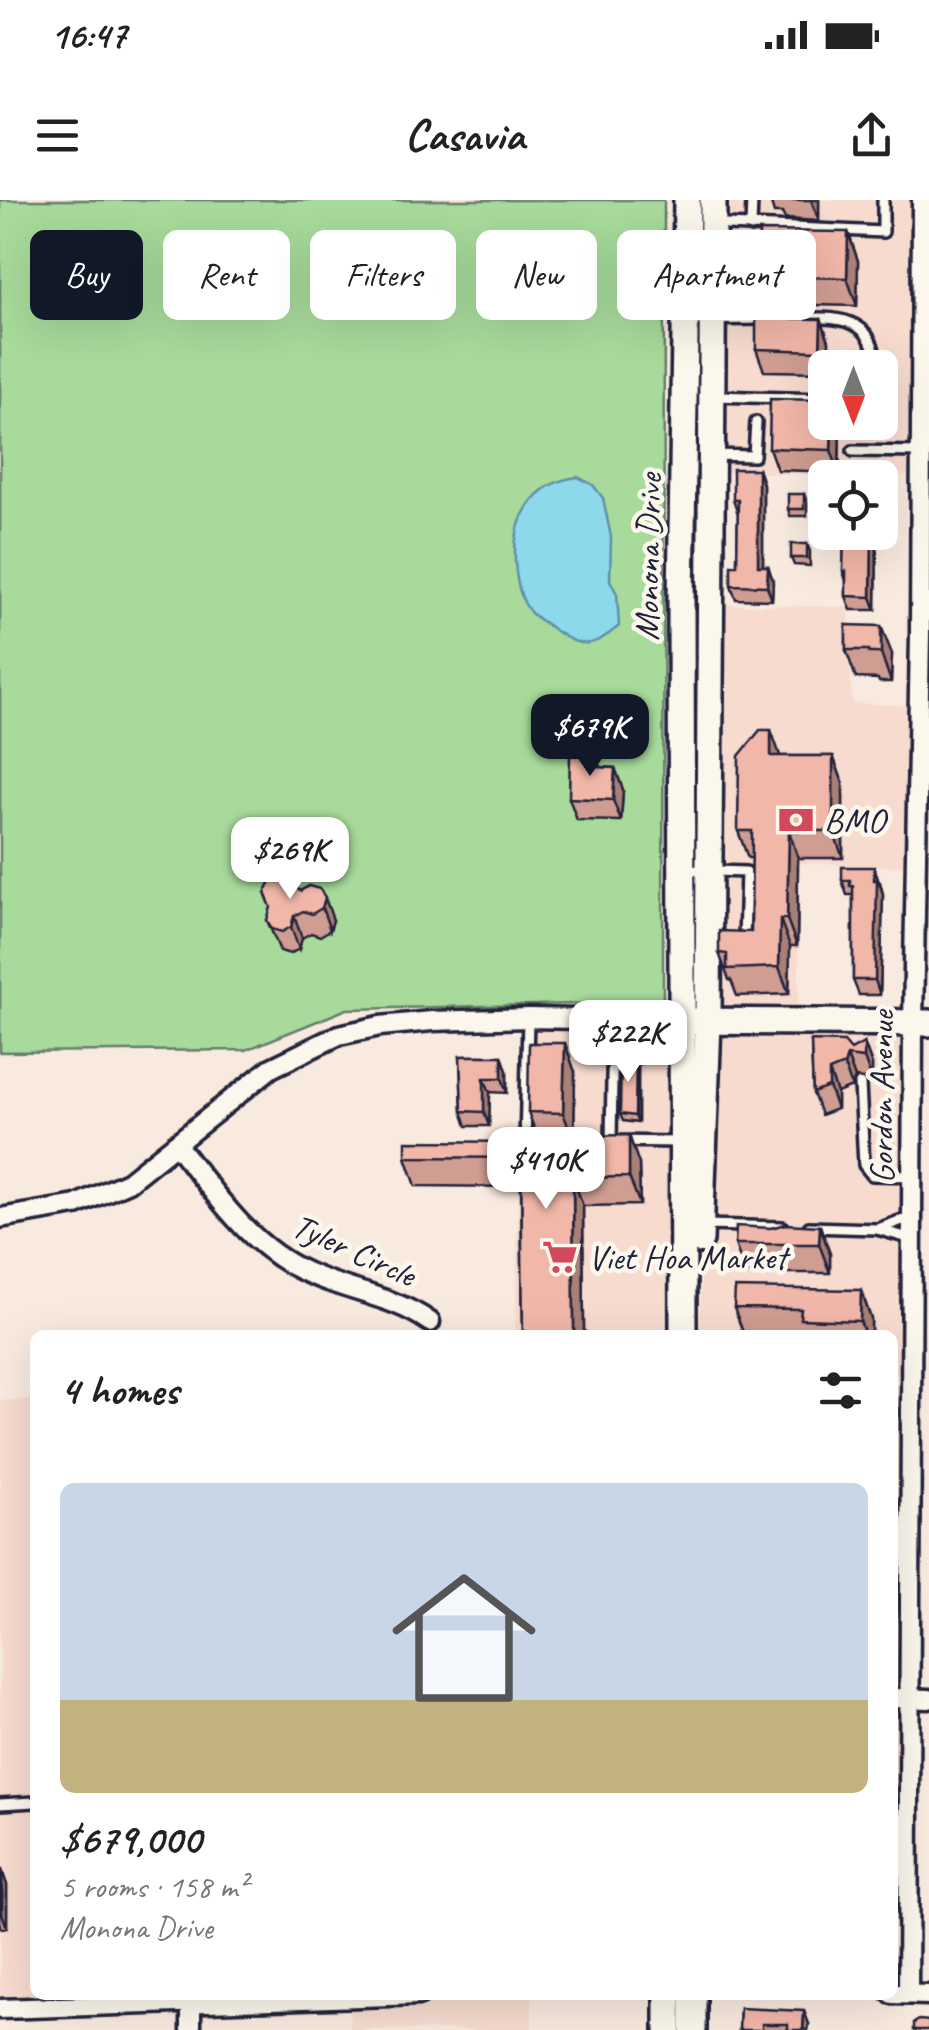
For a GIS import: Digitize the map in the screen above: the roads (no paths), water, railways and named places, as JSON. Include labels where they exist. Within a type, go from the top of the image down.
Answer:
[{"type":"street","name":"Gordon Avenue","points":[[900,1994],[901,1698],[912,1374],[912,1176],[921,1023],[922,200]]},
{"type":"street","points":[[687,212],[726,219]]},
{"type":"street","name":"Monona Drive","points":[[683,1330],[680,1020],[686,320]]},
{"type":"street","name":"Monona Drive","points":[[700,1330],[708,1021],[722,941],[709,870],[712,320]]},
{"type":"street","points":[[0,1218],[76,1206],[94,1199],[144,1172],[211,1113],[271,1068],[339,1035],[369,1028],[432,1021],[528,1018],[708,1021],[860,1032],[921,1023]]},
{"type":"street","name":"Tyler Circle","points":[[176,1144],[242,1226],[275,1255],[312,1276],[403,1306],[430,1322]]},
{"type":"street","points":[[898,1373],[912,1374]]},
{"type":"street","points":[[901,1698],[929,1698]]},
{"type":"street","points":[[900,1994],[929,1995]]},
{"type":"street","points":[[0,2008],[256,2000]]},
{"type":"street","points":[[668,2000],[668,2030]]},
{"type":"street","points":[[693,2000],[693,2030]]},
{"type":"street","points":[[191,2002],[191,2030]]},
{"type":"lane","points":[[726,219],[752,200]]},
{"type":"lane","points":[[726,219],[883,232],[883,200]]},
{"type":"lane","points":[[816,318],[850,322],[871,336],[876,350]]},
{"type":"lane","points":[[685,396],[808,399]]},
{"type":"lane","points":[[684,454],[754,456],[756,422]]},
{"type":"lane","points":[[854,451],[920,452]]},
{"type":"lane","points":[[681,870],[746,872],[746,942],[722,941]]},
{"type":"lane","points":[[525,1163],[528,1018]]},
{"type":"lane","points":[[614,1020],[611,1140],[680,1142]]},
{"type":"lane","points":[[860,1084],[862,1157],[867,1170],[872,1175],[912,1176]]},
{"type":"lane","points":[[877,1229],[912,1216]]},
{"type":"lane","points":[[701,1225],[877,1229],[912,1240]]},
{"type":"lane","points":[[0,1804],[30,1802]]},
{"type":"water","points":[[578,477],[593,485],[603,498],[611,537],[610,580],[617,594],[619,626],[600,639],[585,643],[569,639],[531,613],[521,595],[515,561],[518,530],[529,505],[549,486]]},
{"type":"place","name":"BMO","points":[[796,820]]},
{"type":"place","name":"Viet Hoa Market","points":[[560,1257]]}]
